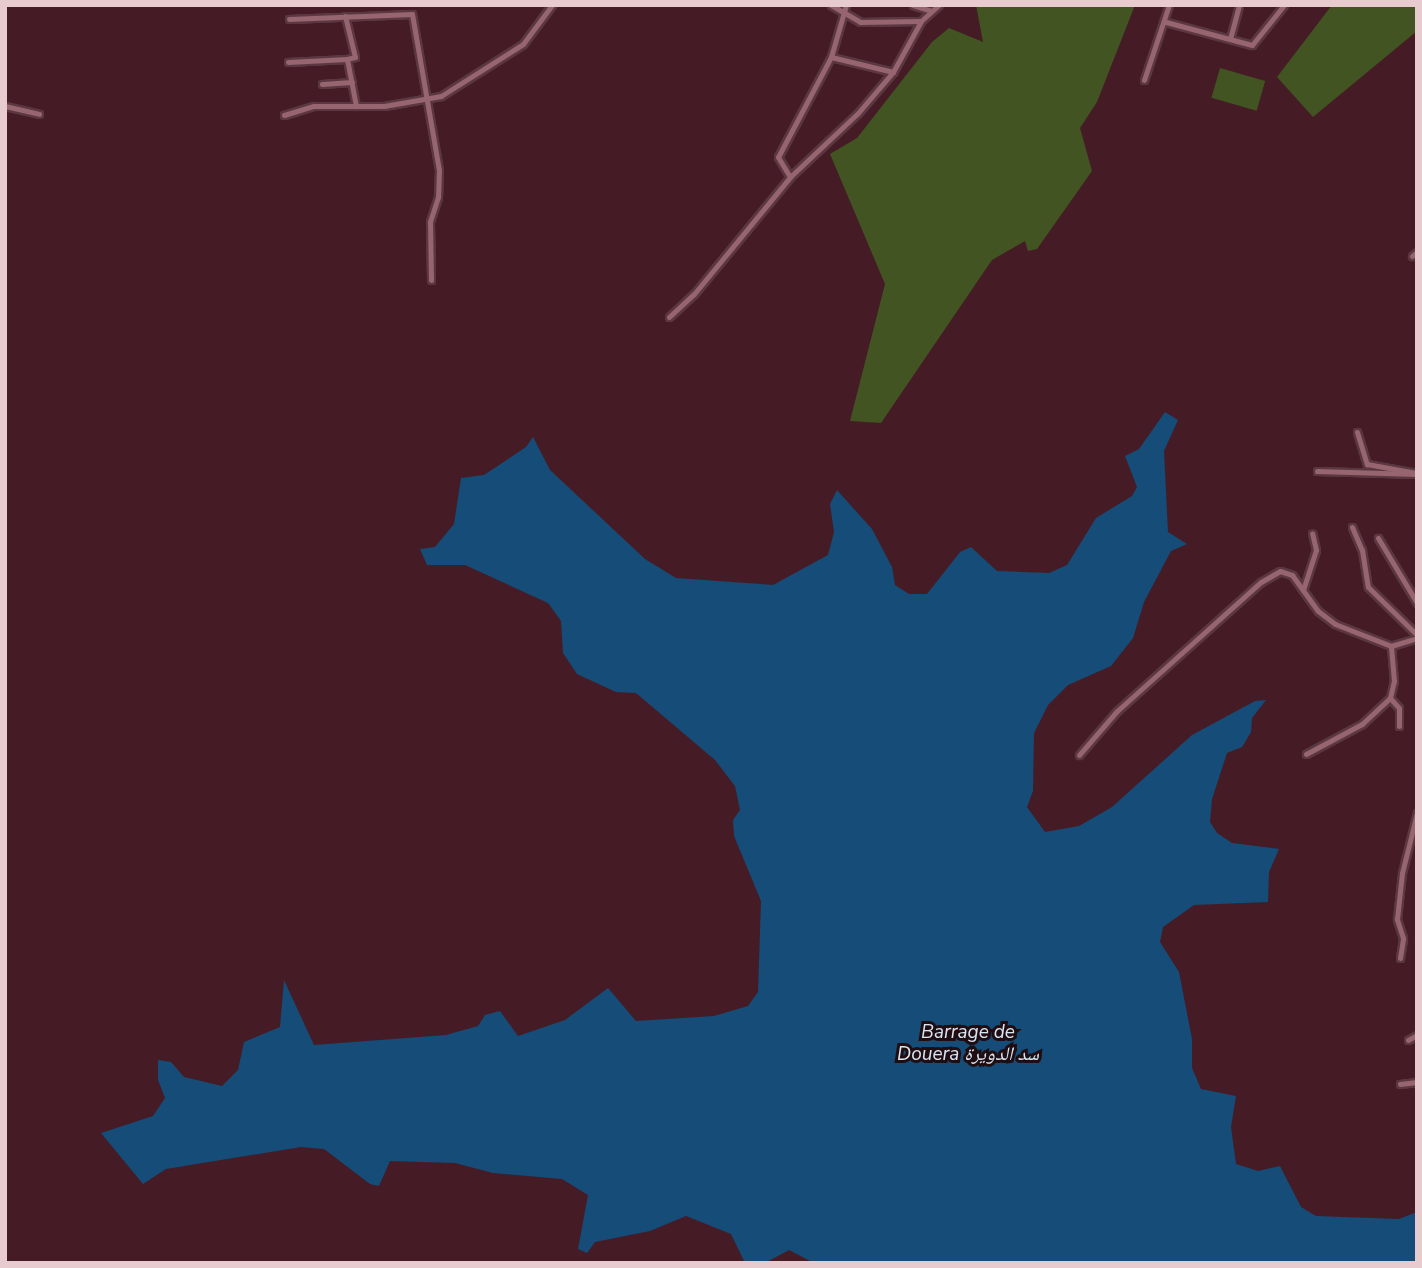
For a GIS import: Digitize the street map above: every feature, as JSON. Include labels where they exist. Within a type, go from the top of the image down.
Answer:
[{"type":"street","points":[[284,115],[314,106],[356,106],[429,99],[523,44],[552,5]]},
{"type":"street","points":[[831,5],[860,22],[921,21]]},
{"type":"street","points":[[790,177],[778,157],[831,57],[846,5]]},
{"type":"street","points":[[913,5],[931,11]]},
{"type":"street","points":[[669,317],[694,294],[790,177],[858,113],[893,72],[921,21],[939,5]]},
{"type":"street","points":[[1144,80],[1166,22],[1169,5]]},
{"type":"street","points":[[1230,39],[1239,5]]},
{"type":"street","points":[[1166,22],[1255,44],[1284,5]]},
{"type":"street","points":[[289,19],[412,14],[429,99],[439,170],[438,197],[430,222],[431,280]]},
{"type":"street","points":[[288,62],[355,57],[345,16]]},
{"type":"street","points":[[831,57],[893,72]]},
{"type":"street","points":[[347,59],[356,106]]},
{"type":"street","points":[[322,84],[352,82]]},
{"type":"street","points":[[5,106],[39,114]]},
{"type":"street","points":[[1357,432],[1367,464],[1417,474]]},
{"type":"street","points":[[1317,471],[1417,474]]},
{"type":"street","points":[[1079,755],[1117,711],[1261,582],[1287,572],[1318,611],[1335,624],[1391,646],[1417,636],[1368,587],[1362,550],[1352,527]]},
{"type":"street","points":[[1303,590],[1316,550],[1312,533]]},
{"type":"street","points":[[1378,538],[1417,603]]},
{"type":"street","points":[[1306,754],[1362,724],[1390,698],[1394,681],[1391,646]]},
{"type":"street","points":[[1390,698],[1399,708],[1399,726]]},
{"type":"street","points":[[1401,958],[1403,938],[1397,919],[1402,873],[1417,813]]},
{"type":"street","points":[[1408,1040],[1417,1035]]},
{"type":"street","points":[[1400,1084],[1417,1082]]},
{"type":"green space","points":[[976,5],[1135,5],[1097,102],[1080,128],[1092,171],[1037,249],[1028,251],[1025,241],[992,260],[881,423],[850,421],[885,284],[830,154],[857,138],[932,42],[949,28],[983,42]]},
{"type":"green space","points":[[1332,5],[1417,5],[1417,31],[1313,117],[1277,77]]},
{"type":"green space","points":[[1220,68],[1265,81],[1257,111],[1211,98]]},
{"type":"water","name":"Barrage de Douera سد الدويرة","points":[[1165,412],[1178,420],[1164,451],[1168,532],[1187,544],[1171,551],[1144,602],[1133,638],[1111,666],[1068,685],[1048,705],[1034,733],[1033,791],[1027,807],[1045,832],[1079,826],[1112,807],[1192,735],[1255,701],[1266,700],[1252,718],[1251,732],[1242,747],[1227,753],[1212,799],[1210,822],[1217,833],[1232,843],[1279,849],[1269,872],[1268,902],[1194,905],[1163,927],[1160,942],[1179,972],[1192,1039],[1192,1068],[1201,1089],[1236,1096],[1231,1127],[1236,1164],[1258,1171],[1280,1166],[1301,1207],[1316,1216],[1399,1219],[1417,1212],[1417,1263],[814,1263],[789,1250],[765,1263],[745,1263],[731,1234],[686,1216],[650,1231],[595,1242],[587,1253],[578,1249],[588,1195],[562,1179],[493,1173],[455,1163],[390,1161],[379,1186],[370,1184],[324,1149],[301,1147],[166,1169],[143,1184],[101,1133],[153,1116],[165,1098],[158,1080],[158,1060],[171,1062],[184,1077],[222,1086],[238,1070],[244,1042],[280,1027],[284,980],[314,1045],[446,1035],[478,1026],[485,1015],[500,1011],[518,1036],[565,1020],[608,988],[636,1021],[714,1016],[748,1006],[758,992],[761,901],[734,836],[733,820],[740,810],[735,786],[715,760],[636,693],[616,692],[577,674],[563,653],[561,621],[548,603],[465,565],[427,565],[420,549],[435,547],[454,524],[461,478],[484,475],[526,447],[533,437],[550,470],[645,559],[676,578],[773,585],[828,555],[834,532],[830,504],[837,490],[872,529],[892,567],[895,585],[909,594],[927,594],[960,552],[971,547],[997,571],[1049,573],[1067,565],[1096,518],[1132,496],[1137,487],[1125,456],[1139,449]]}]
